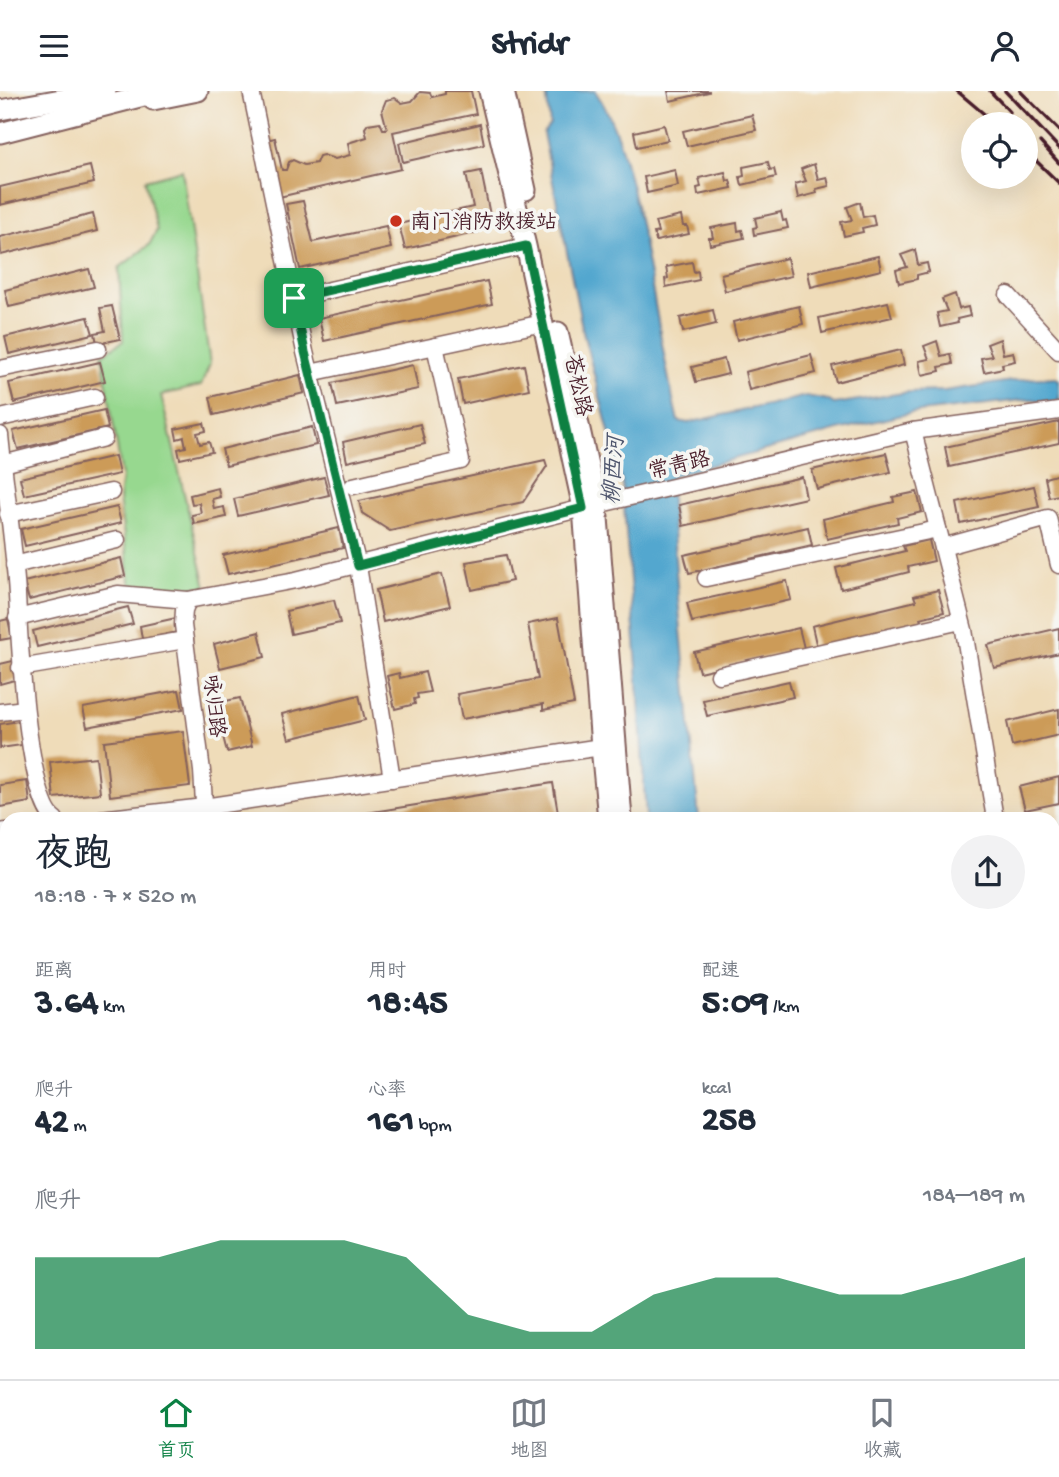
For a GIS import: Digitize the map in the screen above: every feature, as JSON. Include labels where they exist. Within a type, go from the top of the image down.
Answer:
[{"type":"main road","points":[[0,110],[106,91]]},
{"type":"main road","points":[[0,133],[163,91]]},
{"type":"main road","points":[[69,115],[198,91]]},
{"type":"main road","name":"苍松路","points":[[489,91],[543,323],[595,505],[601,747],[607,812]]},
{"type":"main road","name":"苍松路","points":[[504,91],[595,505],[621,812]]},
{"type":"street","points":[[251,91],[310,373],[358,566],[392,779]]},
{"type":"street","points":[[294,298],[526,246]]},
{"type":"street","points":[[1008,295],[1059,351]]},
{"type":"street","points":[[310,373],[543,323]]},
{"type":"street","points":[[353,486],[461,461],[435,346]]},
{"type":"street","points":[[0,369],[98,349]]},
{"type":"street","points":[[0,418],[95,397]]},
{"type":"street","name":"常青路","points":[[17,618],[118,594],[188,600],[358,566],[595,505],[913,431],[1059,411]]},
{"type":"street","points":[[913,431],[961,621],[994,812]]},
{"type":"street","points":[[0,435],[6,547],[14,565],[25,709],[42,803],[48,812]]},
{"type":"street","points":[[2,459],[104,438]]},
{"type":"street","points":[[5,506],[111,492]]},
{"type":"street","points":[[943,547],[1048,518],[1059,565]]},
{"type":"street","points":[[706,578],[938,529]]},
{"type":"street","points":[[14,565],[117,540]]},
{"type":"street","name":"咏归路","points":[[188,600],[184,610],[185,640],[202,771],[204,812]]},
{"type":"street","points":[[0,606],[17,601]]},
{"type":"street","points":[[719,675],[961,621]]},
{"type":"street","points":[[20,668],[185,640]]},
{"type":"street","points":[[0,712],[25,709]]},
{"type":"street","points":[[210,812],[392,779],[601,747]]},
{"type":"green space","points":[[182,170],[210,364],[201,386],[161,395],[206,587],[131,588],[119,499],[122,476],[102,355],[123,341],[119,268],[149,245],[157,230],[145,180]]},
{"type":"water","points":[[546,91],[595,91],[609,116],[620,144],[641,228],[678,421],[688,423],[806,396],[828,400],[834,404],[909,392],[944,391],[1025,379],[1055,377],[1059,380],[1059,400],[1050,402],[1031,399],[911,413],[838,430],[672,476],[671,503],[678,598],[698,812],[646,812],[622,482],[583,332],[543,133],[550,124]]},
{"type":"building","points":[[445,91],[471,91],[476,114],[393,132],[401,169],[279,197],[266,140],[275,138],[282,170],[286,170],[289,162],[293,160],[304,165],[316,163],[319,156],[323,155],[335,159],[350,155],[348,143],[367,137],[365,128],[368,124],[380,122],[383,129],[387,129],[382,110],[386,100],[395,98],[402,103],[412,101],[420,92],[430,93],[432,97],[445,94]]},
{"type":"building","points":[[668,91],[709,91],[709,92],[670,101]]},
{"type":"building","points":[[752,115],[756,130],[687,146],[683,131]]},
{"type":"building","points":[[480,124],[484,144],[403,162],[399,143]]},
{"type":"building","points":[[664,125],[668,140],[637,147],[634,132]]},
{"type":"building","points":[[768,162],[776,177],[742,185],[740,177],[744,176],[743,167]]},
{"type":"building","points":[[814,164],[818,179],[827,177],[829,186],[816,189],[817,193],[798,198],[795,184],[806,181],[801,169]]},
{"type":"building","points":[[90,166],[94,183],[0,205],[0,187]]},
{"type":"building","points":[[675,170],[678,186],[647,193],[644,177]]},
{"type":"building","points":[[481,171],[490,215],[476,218],[479,232],[405,249],[399,224],[473,207],[466,174]]},
{"type":"building","points":[[725,172],[732,188],[698,195],[697,188],[701,187],[699,178]]},
{"type":"building","points":[[303,201],[313,242],[386,226],[391,248],[300,269],[286,204]]},
{"type":"building","points":[[860,202],[863,217],[873,215],[875,225],[862,228],[863,232],[844,236],[841,222],[852,220],[847,207]]},
{"type":"building","points":[[781,212],[788,228],[754,235],[753,228],[757,227],[755,218]]},
{"type":"building","points":[[93,214],[97,231],[1,255],[0,237]]},
{"type":"building","points":[[681,216],[683,226],[687,226],[689,234],[656,241],[654,233],[658,232],[655,222]]},
{"type":"building","points":[[737,223],[738,231],[742,230],[744,238],[710,245],[709,238],[713,238],[711,228]]},
{"type":"building","points":[[915,250],[918,265],[927,263],[929,272],[917,275],[917,279],[899,283],[896,270],[907,267],[901,255]]},
{"type":"building","points":[[878,256],[881,270],[811,287],[808,272]]},
{"type":"building","points":[[787,258],[791,276],[725,291],[721,274]]},
{"type":"building","points":[[692,262],[694,272],[698,271],[699,280],[666,287],[666,267]]},
{"type":"building","points":[[89,269],[94,287],[9,307],[5,290]]},
{"type":"building","points":[[487,281],[492,304],[324,341],[319,318]]},
{"type":"building","points":[[955,294],[959,309],[968,307],[970,316],[957,319],[958,323],[940,327],[937,313],[947,311],[942,299]]},
{"type":"building","points":[[888,302],[892,317],[822,333],[819,318]]},
{"type":"building","points":[[112,306],[120,339],[97,344],[95,333],[105,331],[100,308]]},
{"type":"building","points":[[799,306],[803,324],[737,340],[733,322]]},
{"type":"building","points":[[713,310],[716,324],[683,332],[680,318]]},
{"type":"building","points":[[88,317],[93,334],[9,354],[5,337]]},
{"type":"building","points":[[1000,339],[1003,354],[1013,352],[1015,361],[1002,364],[1003,368],[984,372],[981,358],[992,356],[987,344]]},
{"type":"building","points":[[937,341],[941,356],[950,354],[952,364],[939,367],[940,371],[922,375],[919,361],[929,359],[924,346]]},
{"type":"building","points":[[901,350],[904,365],[836,382],[832,366]]},
{"type":"building","points":[[811,355],[816,373],[749,390],[745,372]]},
{"type":"building","points":[[724,359],[728,374],[696,382],[692,367]]},
{"type":"building","points":[[100,362],[105,381],[14,403],[9,383]]},
{"type":"building","points":[[413,365],[418,389],[337,406],[332,383]]},
{"type":"building","points":[[524,365],[529,389],[463,404],[458,379]]},
{"type":"building","points":[[300,375],[304,393],[214,415],[210,397]]},
{"type":"building","points":[[104,410],[108,428],[18,449],[13,431]]},
{"type":"building","points":[[1059,422],[1059,443],[949,467],[945,447]]},
{"type":"building","points":[[204,423],[206,431],[197,433],[200,444],[209,442],[212,452],[180,459],[178,449],[186,447],[184,437],[177,439],[175,429]]},
{"type":"building","points":[[420,424],[425,444],[347,462],[343,442]]},
{"type":"building","points":[[312,427],[316,445],[226,466],[222,449]]},
{"type":"building","points":[[886,453],[891,472],[817,489],[812,470]]},
{"type":"building","points":[[115,456],[119,474],[24,495],[20,478]]},
{"type":"building","points":[[545,460],[547,466],[523,502],[390,531],[362,513],[359,501]]},
{"type":"building","points":[[1059,474],[1059,495],[1049,497],[1045,478]]},
{"type":"building","points":[[324,477],[329,495],[238,516],[234,499]]},
{"type":"building","points":[[802,477],[806,498],[683,526],[679,505]]},
{"type":"building","points":[[1034,486],[1039,507],[961,524],[957,503]]},
{"type":"building","points":[[218,488],[220,497],[212,499],[214,509],[224,507],[226,517],[194,524],[192,515],[201,513],[199,503],[192,504],[190,495]]},
{"type":"building","points":[[917,492],[922,512],[897,518],[898,523],[827,539],[823,519],[894,502],[893,497]]},
{"type":"building","points":[[117,507],[121,523],[25,546],[21,529]]},
{"type":"building","points":[[808,527],[812,545],[689,573],[684,555]]},
{"type":"building","points":[[339,528],[343,548],[228,574],[223,555]]},
{"type":"building","points":[[929,540],[934,561],[908,567],[909,572],[841,589],[836,568],[905,551],[903,546]]},
{"type":"building","points":[[506,555],[512,581],[472,590],[466,562]]},
{"type":"building","points":[[121,558],[125,576],[29,600],[24,582]]},
{"type":"building","points":[[442,574],[450,606],[383,622],[376,590]]},
{"type":"building","points":[[787,581],[791,600],[692,622],[687,603]]},
{"type":"building","points":[[938,590],[944,612],[920,618],[921,622],[817,648],[812,626],[916,601],[914,596]]},
{"type":"building","points":[[334,600],[340,623],[291,634],[286,611]]},
{"type":"building","points":[[128,607],[133,624],[37,647],[33,631]]},
{"type":"building","points":[[176,618],[178,632],[142,639],[140,626]]},
{"type":"building","points":[[558,618],[574,704],[543,710],[543,704],[462,719],[457,694],[538,679],[528,624]]},
{"type":"building","points":[[8,619],[12,638],[0,640],[0,621]]},
{"type":"building","points":[[799,628],[804,648],[699,672],[694,652]]},
{"type":"building","points":[[1059,628],[1059,653],[994,668],[988,645]]},
{"type":"building","points":[[259,632],[265,657],[220,668],[214,644]]},
{"type":"building","points":[[13,661],[18,679],[0,684],[0,664]]},
{"type":"building","points":[[425,672],[430,692],[417,694],[415,704],[395,709],[387,676],[399,673],[400,678]]},
{"type":"building","points":[[789,681],[793,697],[707,716],[703,700]]},
{"type":"building","points":[[179,690],[183,709],[87,727],[83,708]]},
{"type":"building","points":[[359,695],[365,720],[289,739],[282,714]]},
{"type":"building","points":[[240,698],[252,746],[227,752],[220,725],[223,714],[221,702]]},
{"type":"building","points":[[1059,709],[1059,735],[1012,746],[1007,722]]},
{"type":"building","points":[[19,721],[22,745],[0,748],[0,724]]},
{"type":"building","points":[[183,731],[190,786],[110,796],[104,741]]},
{"type":"building","points":[[96,757],[100,793],[54,798],[50,762]]},
{"type":"building","points":[[1059,777],[1059,803],[1025,810],[1019,787]]},
{"type":"building","points":[[27,781],[30,802],[0,807],[0,785]]},
{"type":"building","points":[[553,783],[558,812],[372,812]]},
{"type":"railway","points":[[957,91],[982,112]]},
{"type":"railway","points":[[990,91],[1010,112]]},
{"type":"railway","points":[[1005,91],[1059,148]]},
{"type":"railway","points":[[1020,91],[1059,130]]},
{"type":"railway","points":[[1040,142],[1059,163]]},
{"type":"railway","points":[[1038,163],[1059,183]]},
{"type":"place","name":"南门消防救援站","points":[[396,221]]},
{"type":"route","points":[[526,246],[583,508],[358,566],[294,298],[526,246]]},
{"type":"water label","name":"柳西河","points":[[612,470]]}]
